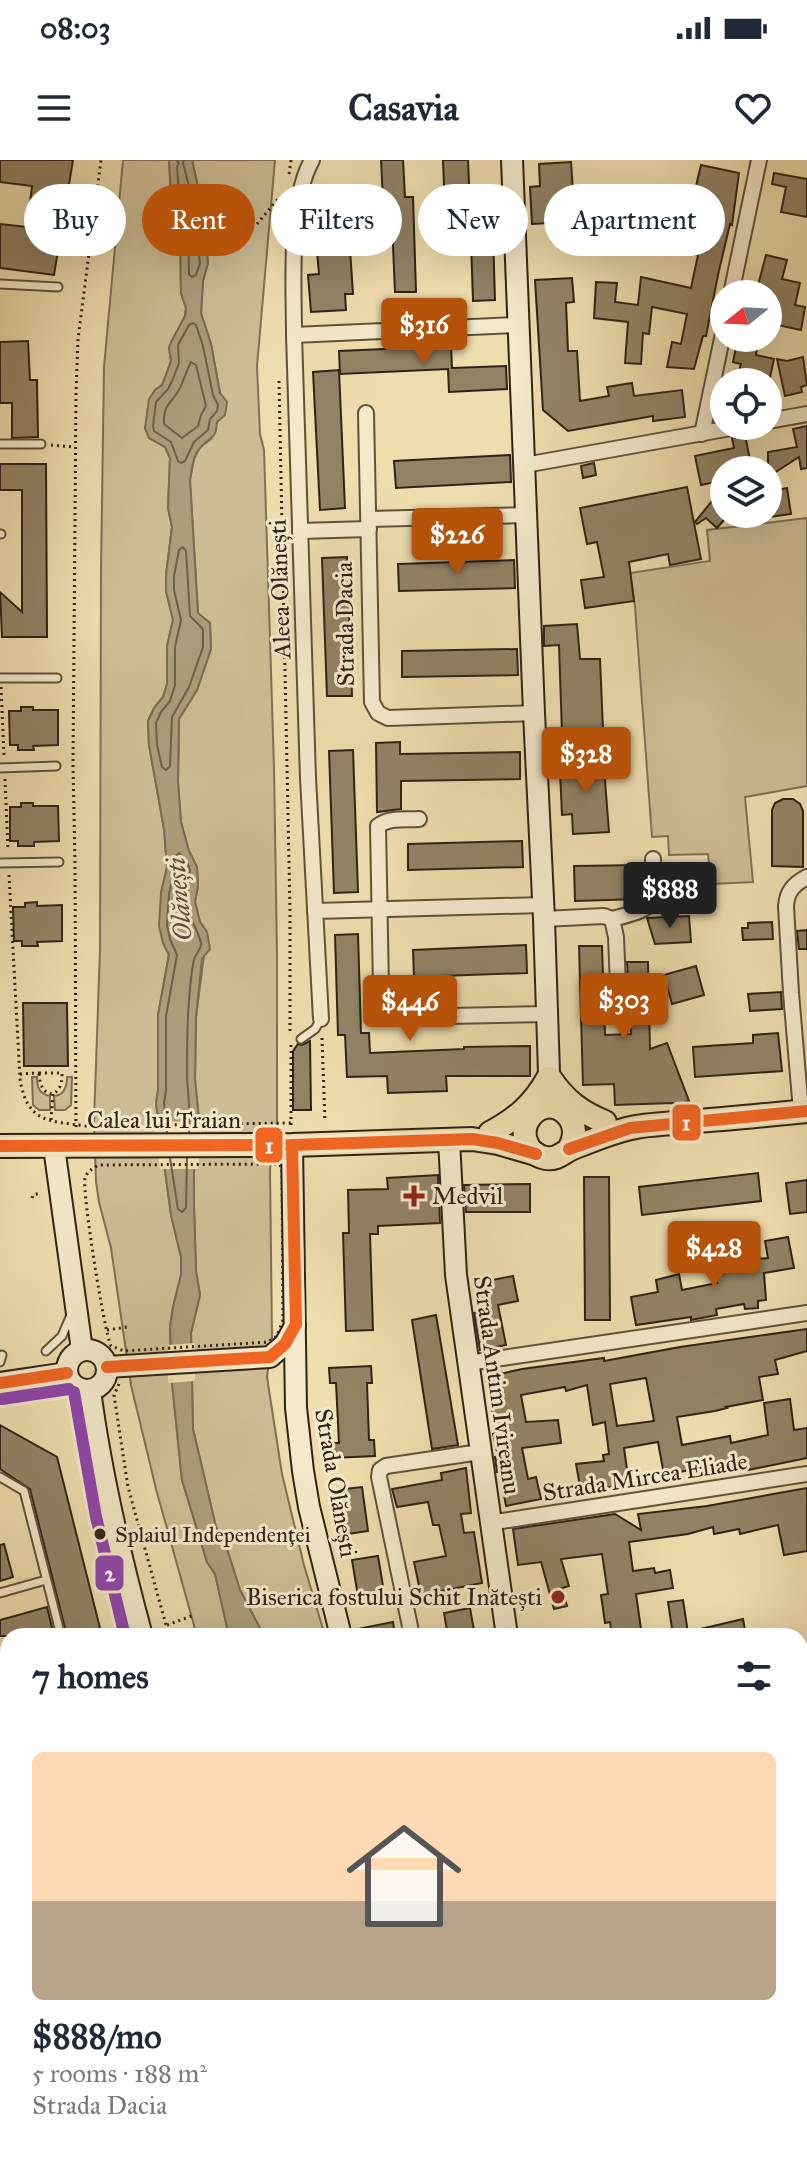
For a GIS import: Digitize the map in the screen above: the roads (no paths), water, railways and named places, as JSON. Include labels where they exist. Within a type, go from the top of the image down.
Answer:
[{"type":"main road","points":[[481,1136],[507,1124],[527,1109],[549,1076],[573,1106],[605,1122]]},
{"type":"main road","points":[[564,1112],[575,1128],[569,1149],[552,1158],[529,1149],[525,1124],[533,1114],[552,1107],[630,1128]]},
{"type":"main road","points":[[569,1149],[630,1128],[804,1111]]},
{"type":"main road","name":"Calea lui Traian","points":[[0,1146],[291,1134],[449,1140],[481,1136],[533,1114]]},
{"type":"main road","name":"Calea lui Traian","points":[[481,1136],[536,1154]]},
{"type":"street","name":"Aleea Olănești","points":[[312,160],[298,205],[294,335],[308,778],[321,1019]]},
{"type":"street","points":[[512,160],[548,1014],[549,1076],[533,1114]]},
{"type":"street","points":[[734,280],[759,160]]},
{"type":"street","points":[[294,335],[518,325]]},
{"type":"street","points":[[702,434],[719,352]]},
{"type":"street","name":"Strada Dacia","points":[[366,413],[372,702],[378,713],[388,718],[534,713]]},
{"type":"street","points":[[782,418],[807,414]]},
{"type":"street","points":[[525,465],[710,432]]},
{"type":"street","points":[[300,531],[527,515]]},
{"type":"street","points":[[419,819],[392,820],[378,826],[383,1004],[389,1013],[399,1017],[548,1014]]},
{"type":"street","points":[[315,911],[544,912],[612,919],[647,909],[652,903],[653,859]]},
{"type":"street","points":[[804,1111],[791,993],[787,896],[796,884],[807,877]]},
{"type":"street","points":[[612,919],[616,937],[619,1009]]},
{"type":"street","points":[[549,1076],[564,1112]]},
{"type":"street","name":"Strada Olănești","points":[[291,1134],[296,1408],[309,1507],[339,1628]]},
{"type":"street","name":"Strada Antim Ivireanu","points":[[449,1140],[455,1262],[506,1628]]},
{"type":"street","points":[[75,1142],[75,1301],[82,1350]]},
{"type":"street","points":[[468,1363],[807,1313]]},
{"type":"street","points":[[107,1367],[270,1357],[285,1344],[296,1324]]},
{"type":"street","points":[[82,1350],[101,1355],[107,1367],[101,1384],[90,1390],[78,1388],[69,1379],[66,1367],[71,1356],[82,1350]]},
{"type":"street","points":[[270,1357],[290,1388],[296,1408]]},
{"type":"street","points":[[0,1383],[67,1373]]},
{"type":"street","points":[[90,1390],[116,1531],[140,1628]]},
{"type":"street","points":[[410,1628],[380,1470],[386,1466],[480,1452]]},
{"type":"street","name":"Strada Mircea Eliade","points":[[489,1523],[807,1474]]},
{"type":"lane","points":[[0,284],[58,287]]},
{"type":"lane","points":[[0,444],[41,444]]},
{"type":"lane","points":[[0,681],[57,678]]},
{"type":"lane","points":[[3,768],[56,766]]},
{"type":"lane","points":[[4,863],[59,862]]},
{"type":"lane","points":[[301,1039],[315,1029],[321,1019]]},
{"type":"lane","points":[[46,1351],[68,1326],[75,1301]]},
{"type":"lane","points":[[0,1477],[24,1491],[59,1628]]},
{"type":"lane","points":[[0,1593],[46,1580]]},
{"type":"water","points":[[169,160],[192,160],[197,184],[170,184]]},
{"type":"water","name":"Olănești","points":[[180,256],[207,256],[201,313],[211,344],[220,393],[227,402],[225,415],[217,422],[214,435],[195,455],[190,480],[198,613],[210,623],[211,649],[197,690],[179,719],[178,782],[181,822],[197,867],[195,902],[210,949],[202,959],[196,1017],[195,1079],[199,1120],[194,1206],[200,1295],[191,1333],[193,1429],[216,1527],[226,1546],[240,1590],[260,1628],[227,1628],[215,1574],[207,1562],[182,1480],[172,1383],[170,1327],[181,1275],[181,1257],[171,1215],[156,1103],[158,1015],[169,955],[159,926],[161,893],[167,867],[148,721],[167,684],[167,646],[173,620],[166,591],[166,575],[172,527],[168,508],[170,458],[165,447],[149,438],[145,428],[149,399],[162,385],[171,361],[171,342],[185,316]]},
{"type":"place","name":"Medvil","points":[[414,1196]]},
{"type":"place","name":"Splaiul Independenței","points":[[100,1534]]},
{"type":"place","name":"Biserica fostului Schit Inătești","points":[[558,1597]]}]
